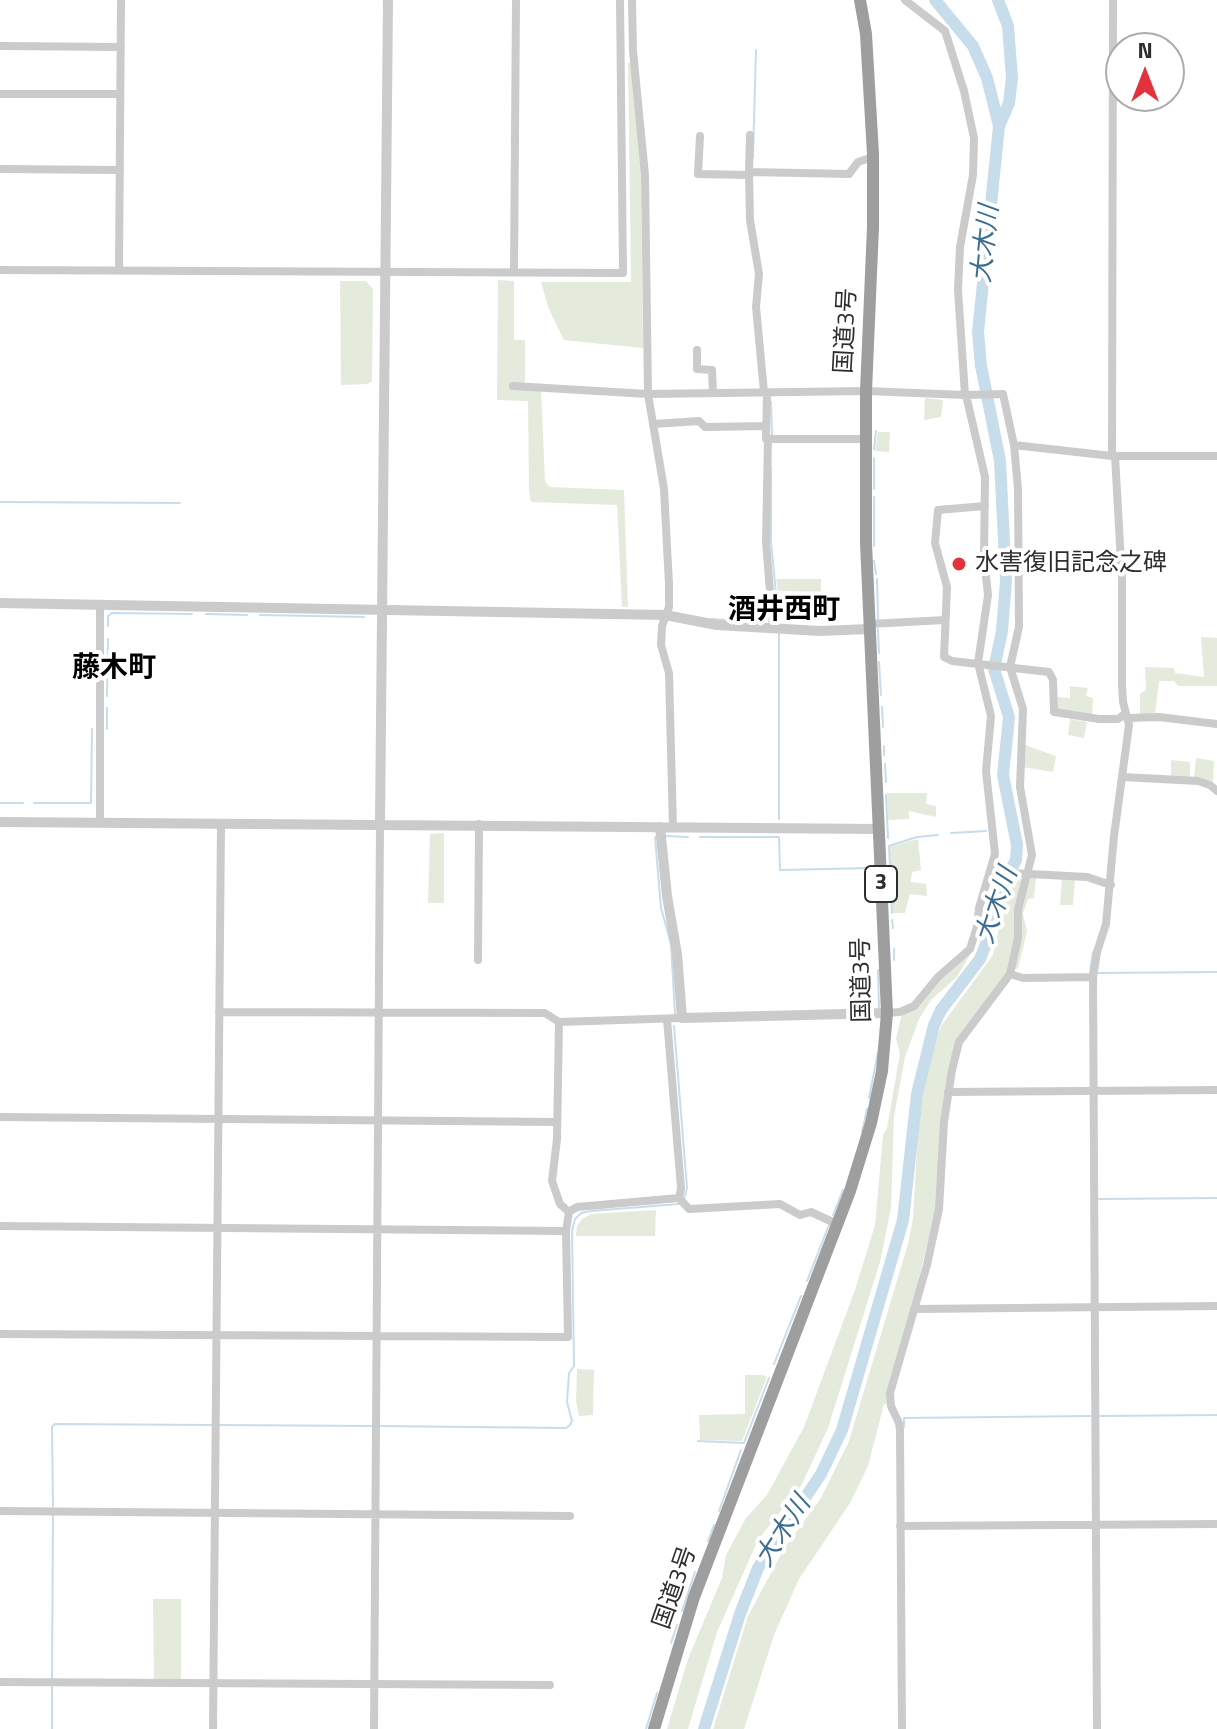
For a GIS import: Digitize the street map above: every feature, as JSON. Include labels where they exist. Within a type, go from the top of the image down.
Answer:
[{"type":"highway","name":"国道3号","points":[[654,1729],[694,1597],[837,1224],[871,1123],[882,1071],[887,1013],[869,627],[866,439],[873,157],[866,34],[860,0]]},
{"type":"street","points":[[119,270],[121,0]]},
{"type":"street","points":[[374,1729],[388,0]]},
{"type":"street","points":[[514,272],[516,0]]},
{"type":"street","points":[[0,270],[623,273],[620,0]]},
{"type":"street","points":[[632,0],[633,51],[645,175],[648,394],[664,489],[669,584],[669,607],[662,626],[661,645],[669,673],[673,827]]},
{"type":"street","points":[[219,1012],[545,1013],[559,1022],[900,1012],[914,1006],[938,977],[970,949],[979,908],[993,872],[996,846],[986,780],[991,716],[978,663],[988,595],[984,558],[985,477],[966,395],[958,290],[960,247],[973,175],[974,138],[964,91],[945,31],[905,0]]},
{"type":"street","points":[[1097,1729],[1093,977],[1106,924],[1127,716],[1122,684],[1122,580],[1114,456],[1113,0]]},
{"type":"street","points":[[0,46],[121,47]]},
{"type":"street","points":[[0,94],[120,94]]},
{"type":"street","points":[[750,135],[750,220],[759,274],[756,307],[768,439],[766,542],[773,628]]},
{"type":"street","points":[[700,136],[698,174],[849,174],[858,162],[873,157]]},
{"type":"street","points":[[0,169],[120,170]]},
{"type":"street","points":[[697,350],[697,369],[712,370],[713,393]]},
{"type":"street","points":[[513,386],[648,394],[866,391],[1003,394],[1014,445],[1018,489],[1019,627],[1010,667],[1024,722],[1020,787],[1032,855],[1018,909],[1018,938],[1010,974],[959,1042],[948,1092],[939,1209],[927,1265],[890,1393],[891,1406],[899,1423],[902,1729]]},
{"type":"street","points":[[654,424],[699,421],[705,427],[766,426]]},
{"type":"street","points":[[768,439],[866,439]]},
{"type":"street","points":[[1014,445],[1114,456],[1217,456]]},
{"type":"street","points":[[985,506],[938,510],[935,543],[947,587],[944,657],[947,660],[1049,672],[1053,680],[1054,712],[1099,719],[1159,717],[1217,724]]},
{"type":"street","points":[[0,603],[665,615],[717,625],[820,631],[945,620]]},
{"type":"street","points":[[100,606],[100,822]]},
{"type":"street","points":[[1123,777],[1198,781],[1217,791]]},
{"type":"street","points":[[0,822],[879,829]]},
{"type":"street","points":[[213,1729],[221,823]]},
{"type":"street","points":[[478,960],[479,824]]},
{"type":"street","points":[[660,827],[682,1018]]},
{"type":"street","points":[[993,872],[1087,877],[1111,885]]},
{"type":"street","points":[[1010,974],[1023,978],[1093,977]]},
{"type":"street","points":[[667,1019],[682,1202],[689,1209],[780,1204],[800,1215],[811,1212],[837,1224]]},
{"type":"street","points":[[559,1022],[557,1122],[552,1181],[560,1204],[569,1212]]},
{"type":"street","points":[[948,1092],[1217,1090]]},
{"type":"street","points":[[0,1117],[557,1122]]},
{"type":"street","points":[[0,1334],[568,1337],[566,1231],[569,1212],[577,1207],[682,1202]]},
{"type":"street","points":[[0,1226],[566,1231]]},
{"type":"street","points":[[914,1309],[1217,1306]]},
{"type":"street","points":[[0,1511],[570,1516]]},
{"type":"street","points":[[900,1526],[1217,1524]]},
{"type":"street","points":[[0,1682],[550,1685]]},
{"type":"green space","points":[[628,63],[631,63],[641,168],[643,348],[564,340],[548,307],[541,282],[631,282]]},
{"type":"green space","points":[[498,280],[514,281],[514,340],[525,340],[525,385],[541,388],[545,482],[550,487],[624,490],[628,607],[622,607],[617,505],[531,502],[528,401],[497,400]]},
{"type":"green space","points":[[340,281],[366,281],[373,289],[372,381],[368,384],[341,385]]},
{"type":"green space","points":[[925,398],[943,400],[941,417],[924,420]]},
{"type":"green space","points":[[878,432],[890,432],[889,452],[875,451]]},
{"type":"green space","points":[[1045,550],[1069,550],[1069,565],[1045,560]]},
{"type":"green space","points":[[776,579],[821,579],[821,592],[778,591]]},
{"type":"green space","points":[[1201,637],[1217,638],[1217,686],[1178,686],[1174,681],[1159,681],[1155,715],[1140,715],[1140,694],[1146,690],[1145,667],[1174,668],[1175,673],[1204,677]]},
{"type":"green space","points":[[1070,686],[1088,688],[1086,696],[1093,698],[1092,717],[1057,711],[1057,697],[1070,698]]},
{"type":"green space","points":[[1070,719],[1087,722],[1084,738],[1068,735]]},
{"type":"green space","points":[[1022,744],[1056,756],[1053,772],[1022,767]]},
{"type":"green space","points":[[1196,758],[1214,761],[1213,781],[1194,777]]},
{"type":"green space","points":[[1171,760],[1190,762],[1190,777],[1171,777]]},
{"type":"green space","points":[[887,793],[927,793],[926,804],[936,806],[936,817],[909,811],[909,819],[888,820]]},
{"type":"green space","points":[[444,833],[444,903],[428,903],[430,834]]},
{"type":"green space","points":[[918,839],[921,870],[912,872],[911,882],[926,884],[927,896],[910,894],[905,913],[893,913],[889,847]]},
{"type":"green space","points":[[1020,878],[1036,878],[1034,898],[1028,899],[1023,914],[1027,931],[1018,968],[1007,973],[958,1039],[936,1209],[888,1404],[884,1404],[868,1466],[850,1503],[799,1579],[774,1635],[744,1729],[713,1729],[748,1616],[785,1547],[821,1498],[849,1441],[908,1244],[913,1219],[919,1114],[932,1050],[941,1026],[993,955],[1007,892]]},
{"type":"green space","points":[[1062,879],[1075,880],[1073,905],[1060,905]]},
{"type":"green space","points":[[972,951],[957,977],[931,1000],[919,1019],[905,1057],[894,1117],[891,1208],[880,1262],[828,1428],[802,1484],[758,1540],[717,1632],[688,1729],[667,1729],[688,1659],[722,1578],[726,1555],[746,1518],[767,1495],[804,1427],[855,1290],[875,1225],[883,1135],[887,1128],[900,1054],[896,1038],[902,1014]]},
{"type":"green space","points":[[656,1210],[655,1236],[576,1236],[577,1226],[591,1214]]},
{"type":"green space","points":[[577,1369],[594,1370],[593,1415],[579,1416]]},
{"type":"green space","points":[[745,1375],[767,1377],[742,1441],[700,1440],[699,1415],[745,1414]]},
{"type":"green space","points":[[153,1599],[181,1599],[181,1680],[154,1680]]},
{"type":"waterway","name":"大木川","points":[[704,1729],[740,1614],[758,1568],[821,1474],[842,1430],[903,1220],[917,1094],[934,1025],[941,1010],[980,959],[995,898],[1016,860],[1017,845],[1003,775],[1009,717],[994,669],[1002,631],[1006,581],[1000,461],[981,366],[978,332],[999,126],[987,78],[973,46],[935,0]]},
{"type":"waterway","points":[[998,0],[1008,26],[1012,78],[1009,103],[999,126]]},
{"type":"waterway","points":[[753,157],[756,50]]},
{"type":"waterway","points":[[771,402],[772,435]]},
{"type":"waterway","points":[[874,449],[876,431]]},
{"type":"waterway","points":[[874,458],[874,489]]},
{"type":"waterway","points":[[771,467],[771,542],[779,624]]},
{"type":"waterway","points":[[874,497],[874,546]]},
{"type":"waterway","points":[[0,502],[180,503]]},
{"type":"waterway","points":[[874,561],[876,574]]},
{"type":"waterway","points":[[877,579],[878,619]]},
{"type":"waterway","points":[[108,626],[108,616],[112,613],[192,614]]},
{"type":"waterway","points":[[206,614],[247,615]]},
{"type":"waterway","points":[[260,615],[364,617]]},
{"type":"waterway","points":[[710,619],[761,622]]},
{"type":"waterway","points":[[878,629],[879,653]]},
{"type":"waterway","points":[[779,634],[779,819]]},
{"type":"waterway","points":[[107,696],[108,639]]},
{"type":"waterway","points":[[879,662],[881,695]]},
{"type":"waterway","points":[[882,707],[883,727]]},
{"type":"waterway","points":[[107,708],[107,729]]},
{"type":"waterway","points":[[34,803],[91,803],[92,729]]},
{"type":"waterway","points":[[884,746],[884,755]]},
{"type":"waterway","points":[[885,764],[886,782]]},
{"type":"waterway","points":[[886,795],[888,838]]},
{"type":"waterway","points":[[0,803],[23,803]]},
{"type":"waterway","points":[[951,833],[986,831]]},
{"type":"waterway","points":[[892,913],[889,846],[917,837],[938,835]]},
{"type":"waterway","points":[[666,836],[688,837]]},
{"type":"waterway","points":[[655,837],[661,908],[671,944],[675,1014]]},
{"type":"waterway","points":[[700,837],[779,837],[780,870],[872,868],[874,898]]},
{"type":"waterway","points":[[892,920],[893,928]]},
{"type":"waterway","points":[[894,949],[894,960]]},
{"type":"waterway","points":[[1090,973],[1093,952]]},
{"type":"waterway","points":[[878,970],[879,1008]]},
{"type":"waterway","points":[[1098,973],[1217,972]]},
{"type":"waterway","points":[[674,1026],[687,1188],[684,1199]]},
{"type":"waterway","points":[[869,1098],[878,1052]]},
{"type":"waterway","points":[[862,1132],[867,1109]]},
{"type":"waterway","points":[[833,1215],[843,1190]]},
{"type":"waterway","points":[[1099,1199],[1217,1198]]},
{"type":"waterway","points":[[378,1426],[566,1428],[572,1421],[567,1402],[569,1373],[574,1366],[572,1231],[575,1219],[581,1213],[591,1211],[679,1204]]},
{"type":"waterway","points":[[807,1281],[829,1225]]},
{"type":"waterway","points":[[774,1364],[801,1296]]},
{"type":"waterway","points":[[698,1441],[744,1443],[769,1378]]},
{"type":"waterway","points":[[1100,1416],[1217,1415]]},
{"type":"waterway","points":[[904,1427],[904,1418],[1091,1416]]},
{"type":"waterway","points":[[53,1507],[52,1427],[55,1424],[212,1425]]},
{"type":"waterway","points":[[218,1425],[372,1426]]},
{"type":"waterway","points":[[719,1511],[741,1450]]},
{"type":"waterway","points":[[52,1679],[53,1514]]},
{"type":"waterway","points":[[708,1541],[714,1525]]},
{"type":"waterway","points":[[682,1611],[695,1572]]},
{"type":"waterway","points":[[671,1643],[677,1625]]},
{"type":"waterway","points":[[52,1686],[52,1729]]},
{"type":"waterway","points":[[646,1729],[657,1693]]},
{"type":"place","name":"水害復旧記念之碑","points":[[959,564]]},
{"type":"district","name":"酒井西町","points":[[784,611]]},
{"type":"district","name":"藤木町","points":[[114,669]]}]
